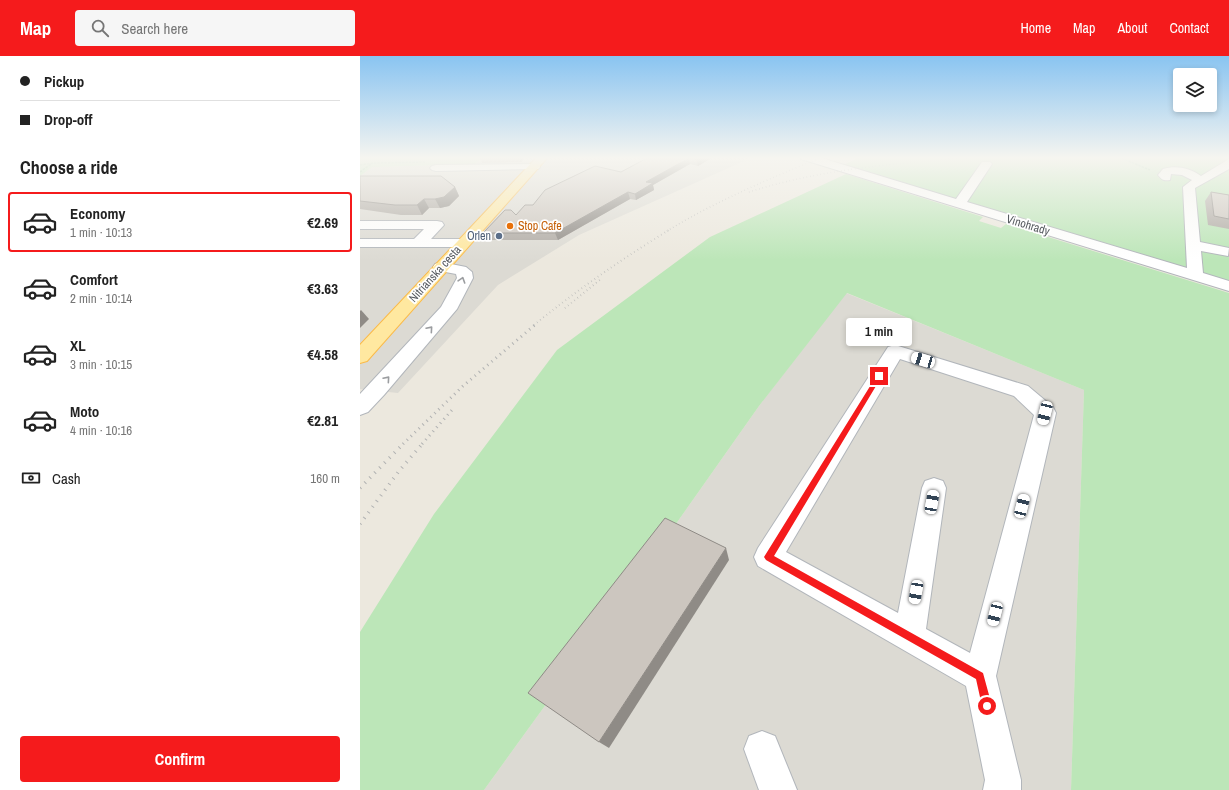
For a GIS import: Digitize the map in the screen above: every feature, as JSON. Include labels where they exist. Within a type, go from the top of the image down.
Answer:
[{"type":"main road","name":"Nitrianska cesta","points":[[360,357],[511,191]]},
{"type":"street","name":"Vinohrady","points":[[917,191],[1229,286]]},
{"type":"street","points":[[959,204],[968,191]]},
{"type":"street","points":[[1189,191],[1195,276]]},
{"type":"street","points":[[360,225],[437,225],[418,243]]},
{"type":"street","points":[[360,243],[463,243]]},
{"type":"street","points":[[1194,245],[1228,252]]},
{"type":"street","points":[[360,407],[448,310],[465,278],[464,272],[460,270],[441,267]]},
{"type":"street","points":[[980,676],[768,557],[895,351],[1021,390],[1045,413],[980,676],[1004,780],[1002,790]]},
{"type":"street","points":[[909,636],[934,488]]},
{"type":"street","points":[[762,749],[778,790]]},
{"type":"shaded area","points":[[360,191],[677,191],[579,235],[498,285],[398,393],[360,389]]},
{"type":"shaded area","points":[[846,293],[1084,390],[1071,790],[484,790],[647,565],[759,406]]},
{"type":"green space","points":[[809,191],[901,191],[983,217],[979,221],[1001,228],[1006,224],[1229,293],[1229,790],[1071,790],[1084,390],[847,293],[759,406],[647,565],[484,790],[360,790],[360,632],[434,514],[557,350],[710,237]]},
{"type":"green space","points":[[926,191],[1229,191],[1229,281]]},
{"type":"building","points":[[360,191],[450,191],[444,197],[424,199],[417,205],[395,205],[360,201]]},
{"type":"building","points":[[544,191],[639,191],[635,194],[628,192],[555,233],[483,233],[505,210],[511,210],[516,215],[525,205],[533,205]]},
{"type":"building","points":[[1211,192],[1229,195],[1229,219],[1214,216]]},
{"type":"building","points":[[665,518],[726,548],[599,742],[528,693]]},
{"type":"railway","points":[[667,231],[704,210],[743,191]]},
{"type":"railway","points":[[534,325],[600,275],[669,230]]},
{"type":"railway","points":[[565,308],[601,279]]},
{"type":"railway","points":[[403,444],[463,386],[536,324]]},
{"type":"railway","points":[[422,444],[452,410]]},
{"type":"railway","points":[[360,524],[399,471],[423,443]]},
{"type":"railway","points":[[360,488],[403,444]]},
{"type":"place","name":"Stop Cafe","points":[[510,226]]},
{"type":"place","name":"Orlen","points":[[499,236]]},
{"type":"route","points":[[879,376],[768,557],[980,676],[987,706]]}]
